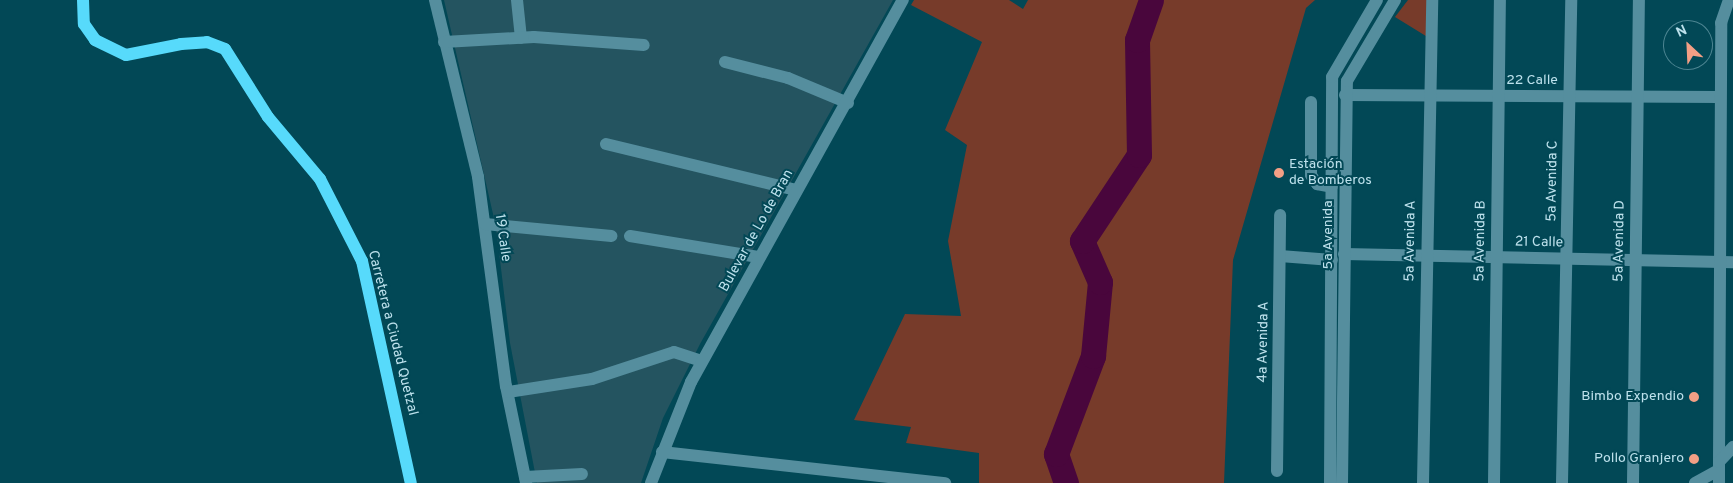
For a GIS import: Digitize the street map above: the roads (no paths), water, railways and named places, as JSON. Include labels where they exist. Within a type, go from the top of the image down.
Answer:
[{"type":"main road","name":"Carretera a Ciudad Quetzal","points":[[83,0],[84,24],[94,40],[126,55],[181,44],[207,42],[225,49],[268,117],[320,179],[362,261],[411,483]]},
{"type":"street","name":"19 Calle","points":[[435,0],[478,177],[508,392],[525,480]]},
{"type":"street","points":[[517,0],[521,38]]},
{"type":"street","name":"Bulevar de Lo de Bran","points":[[651,483],[662,452],[702,361],[758,257],[848,103],[903,0]]},
{"type":"street","name":"5a Avenida","points":[[1342,483],[1344,254],[1332,188],[1332,77],[1377,0]]},
{"type":"street","name":"5a Avenida","points":[[1330,483],[1332,260],[1338,226],[1345,95],[1354,64],[1395,0]]},
{"type":"street","name":"5a Avenida A","points":[[1423,483],[1425,256],[1432,0]]},
{"type":"street","name":"5a Avenida B","points":[[1494,483],[1495,257],[1500,0]]},
{"type":"street","name":"5a Avenida C","points":[[1562,483],[1571,0]]},
{"type":"street","name":"5a Avenida D","points":[[1633,483],[1639,0]]},
{"type":"street","points":[[1718,472],[1721,23],[1728,0]]},
{"type":"street","points":[[444,42],[521,38],[644,45]]},
{"type":"street","points":[[725,62],[788,78],[848,103]]},
{"type":"street","name":"22 Calle","points":[[1345,95],[1430,97],[1720,97]]},
{"type":"street","points":[[1311,102],[1311,175],[1317,184],[1332,188]]},
{"type":"street","points":[[606,144],[796,190]]},
{"type":"street","name":"4a Avenida A","points":[[1277,471],[1280,214]]},
{"type":"street","points":[[485,224],[611,236]]},
{"type":"street","points":[[630,236],[758,257]]},
{"type":"street","name":"21 Calle","points":[[1344,254],[1733,262]]},
{"type":"street","points":[[1280,256],[1332,260]]},
{"type":"street","points":[[508,392],[592,379],[674,352],[702,361]]},
{"type":"street","points":[[1695,483],[1718,472],[1733,447]]},
{"type":"street","points":[[662,452],[945,483]]},
{"type":"street","points":[[525,480],[582,474]]},
{"type":"street","points":[[1330,483],[1349,483]]},
{"type":"waterway","points":[[1066,483],[1056,454],[1093,356],[1100,282],[1082,241],[1139,155],[1137,40],[1151,0]]},
{"type":"place","name":"Estación de Bomberos","points":[[1279,173]]},
{"type":"place","name":"Bimbo Expendio","points":[[1694,397]]},
{"type":"place","name":"Pollo Granjero","points":[[1694,459]]}]
